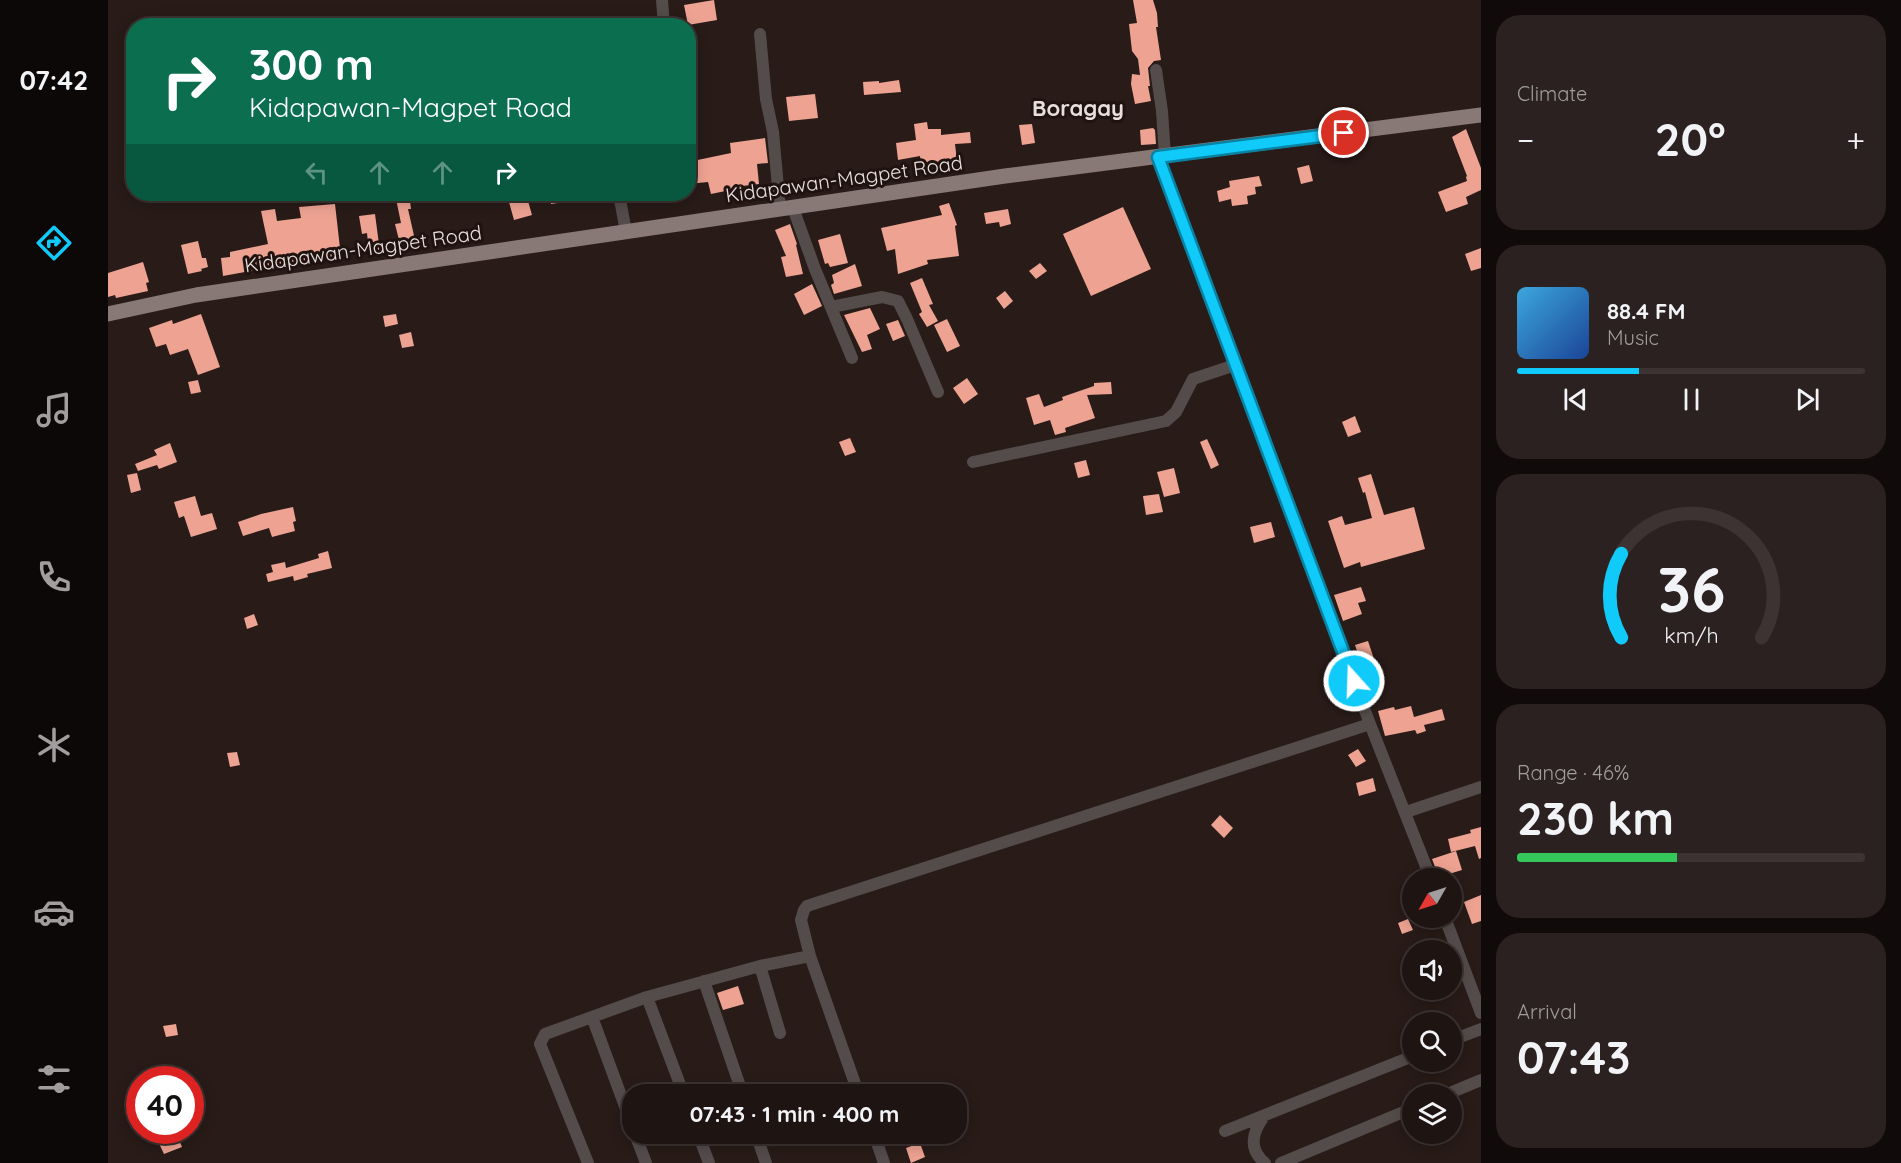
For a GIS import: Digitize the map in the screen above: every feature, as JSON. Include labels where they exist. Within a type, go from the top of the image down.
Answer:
[{"type":"main road","name":"Kidapawan-Magpet Road","points":[[108,314],[196,295],[1005,176],[1480,118]]},
{"type":"street","points":[[662,0],[663,18]]},
{"type":"street","points":[[760,34],[766,99],[787,208],[852,358]]},
{"type":"street","points":[[1156,70],[1162,111],[1162,156],[1235,365],[1370,724],[1427,868]]},
{"type":"street","points":[[620,201],[626,232]]},
{"type":"street","points":[[831,307],[882,297],[897,301],[908,319],[938,392]]},
{"type":"street","points":[[974,462],[1166,421],[1176,412],[1193,379],[1235,365]]},
{"type":"street","points":[[856,1084],[810,956],[801,920],[804,909],[812,903],[1370,724]]},
{"type":"street","points":[[1406,812],[1481,787]]},
{"type":"street","points":[[1449,928],[1481,1013]]},
{"type":"street","points":[[588,1163],[540,1044],[545,1034],[647,997],[760,966],[810,956]]},
{"type":"street","points":[[760,966],[780,1033]]},
{"type":"street","points":[[704,981],[739,1084]]},
{"type":"street","points":[[647,997],[680,1084]]},
{"type":"street","points":[[592,1017],[622,1098]]},
{"type":"street","points":[[1462,1036],[1481,1029]]},
{"type":"street","points":[[1225,1131],[1402,1060]]},
{"type":"street","points":[[1462,1088],[1481,1080]]},
{"type":"street","points":[[1281,1163],[1402,1113]]},
{"type":"street","points":[[1265,1115],[1255,1128],[1253,1136],[1253,1147],[1265,1163]]},
{"type":"street","points":[[639,1144],[646,1163]]},
{"type":"street","points":[[702,1144],[709,1163]]},
{"type":"street","points":[[759,1144],[766,1163]]},
{"type":"street","points":[[877,1144],[884,1163]]},
{"type":"building","points":[[714,0],[717,20],[696,24],[696,18],[687,18],[684,5]]},
{"type":"building","points":[[1133,0],[1153,0],[1157,13],[1158,27],[1156,27],[1161,60],[1154,61],[1148,68],[1151,101],[1135,104],[1131,84],[1132,74],[1140,75],[1138,59],[1132,51],[1129,24],[1137,23]]},
{"type":"building","points":[[899,80],[901,92],[864,95],[863,82],[879,81],[879,83]]},
{"type":"building","points":[[815,94],[818,118],[789,121],[786,97]]},
{"type":"building","points":[[927,122],[928,129],[941,129],[941,135],[970,132],[971,143],[955,144],[957,161],[921,165],[920,156],[898,160],[896,143],[916,140],[914,124]]},
{"type":"building","points":[[1032,124],[1035,143],[1022,145],[1019,125]]},
{"type":"building","points":[[1153,128],[1156,144],[1141,145],[1140,130]]},
{"type":"building","points":[[1466,129],[1481,168],[1481,190],[1466,197],[1468,204],[1446,212],[1438,192],[1467,181],[1452,137]]},
{"type":"building","points":[[765,138],[768,163],[757,164],[759,184],[734,187],[735,189],[711,194],[708,182],[696,183],[696,160],[731,153],[730,143]]},
{"type":"building","points":[[1309,165],[1313,181],[1301,184],[1297,168]]},
{"type":"building","points":[[1259,176],[1262,186],[1255,187],[1256,194],[1247,196],[1248,204],[1232,206],[1231,199],[1219,202],[1217,191],[1230,187],[1229,181]]},
{"type":"building","points":[[396,201],[410,201],[411,209],[408,209],[415,240],[400,244],[395,224],[401,223]]},
{"type":"building","points":[[509,201],[528,201],[532,215],[514,220]]},
{"type":"building","points":[[550,201],[571,201],[551,204]]},
{"type":"building","points":[[949,203],[957,225],[955,226],[959,256],[927,260],[928,264],[898,274],[895,249],[887,251],[881,228],[942,215],[939,206]]},
{"type":"building","points":[[335,204],[341,257],[293,262],[294,266],[272,270],[272,267],[223,276],[221,258],[230,257],[230,252],[268,244],[261,211],[275,209],[277,221],[301,218],[299,207]]},
{"type":"building","points":[[1123,207],[1151,269],[1091,296],[1063,234]]},
{"type":"building","points":[[1008,209],[1011,224],[1000,227],[999,222],[986,224],[984,213]]},
{"type":"building","points":[[375,214],[380,252],[369,253],[367,233],[362,234],[359,216]]},
{"type":"building","points":[[790,224],[803,274],[786,277],[781,257],[786,256],[775,230]]},
{"type":"building","points":[[840,234],[848,263],[830,267],[828,263],[825,264],[818,240]]},
{"type":"building","points":[[198,241],[202,258],[206,258],[208,267],[188,274],[181,245]]},
{"type":"building","points":[[1481,248],[1481,268],[1471,271],[1465,254]]},
{"type":"building","points":[[143,262],[149,282],[146,283],[148,291],[116,298],[115,295],[108,297],[108,273]]},
{"type":"building","points":[[1040,263],[1047,271],[1036,279],[1029,271]]},
{"type":"building","points":[[855,264],[862,286],[834,294],[831,285],[834,283],[832,275]]},
{"type":"building","points":[[922,278],[933,304],[929,305],[938,321],[927,327],[919,314],[922,312],[910,283]]},
{"type":"building","points":[[812,284],[822,306],[804,315],[794,294]]},
{"type":"building","points":[[1005,291],[1013,301],[1004,309],[996,298]]},
{"type":"building","points":[[870,308],[880,329],[867,335],[872,349],[862,352],[844,315]]},
{"type":"building","points":[[201,314],[220,367],[198,375],[188,349],[170,355],[166,344],[156,347],[149,328],[172,320],[173,324]]},
{"type":"building","points":[[396,314],[398,324],[385,327],[383,316]]},
{"type":"building","points":[[947,319],[960,346],[947,352],[934,325]]},
{"type":"building","points":[[898,320],[905,336],[893,341],[886,324]]},
{"type":"building","points":[[411,332],[414,346],[402,348],[399,335]]},
{"type":"building","points":[[967,378],[978,394],[964,404],[953,388]]},
{"type":"building","points":[[198,380],[201,392],[191,394],[188,382]]},
{"type":"building","points":[[1111,382],[1112,394],[1087,395],[1095,418],[1065,428],[1066,432],[1055,435],[1050,420],[1034,425],[1026,398],[1039,394],[1044,407],[1063,400],[1062,397],[1094,386],[1094,383]]},
{"type":"building","points":[[1355,416],[1361,432],[1348,437],[1342,422]]},
{"type":"building","points":[[850,438],[856,452],[845,456],[839,442]]},
{"type":"building","points":[[1207,439],[1219,465],[1211,469],[1200,442]]},
{"type":"building","points":[[170,443],[177,462],[159,469],[157,465],[138,471],[135,464],[157,455],[154,450]]},
{"type":"building","points":[[1086,460],[1090,475],[1078,478],[1074,463]]},
{"type":"building","points":[[1174,468],[1180,493],[1164,497],[1157,472]]},
{"type":"building","points":[[137,473],[141,490],[131,493],[127,475]]},
{"type":"building","points":[[1371,474],[1384,515],[1414,507],[1425,549],[1361,567],[1360,562],[1344,568],[1328,521],[1342,516],[1345,525],[1372,518],[1365,492],[1363,493],[1358,478]]},
{"type":"building","points":[[1159,494],[1163,512],[1146,515],[1143,496]]},
{"type":"building","points":[[195,496],[201,516],[212,513],[217,529],[191,537],[184,516],[179,518],[174,502]]},
{"type":"building","points":[[293,507],[296,521],[293,522],[295,531],[272,537],[269,528],[243,536],[238,522]]},
{"type":"building","points":[[1271,522],[1275,537],[1254,543],[1250,527]]},
{"type":"building","points":[[328,551],[332,568],[307,574],[308,577],[294,581],[293,576],[268,582],[266,574],[273,572],[271,565],[285,562],[286,568],[319,558],[318,554]]},
{"type":"building","points":[[1361,587],[1366,601],[1358,603],[1362,614],[1343,621],[1334,595]]},
{"type":"building","points":[[254,614],[258,625],[247,629],[244,618]]},
{"type":"building","points":[[1368,641],[1374,659],[1361,663],[1355,645]]},
{"type":"building","points":[[1411,706],[1414,717],[1442,709],[1445,720],[1424,725],[1426,731],[1417,734],[1415,730],[1385,736],[1378,711]]},
{"type":"building","points":[[1358,749],[1366,761],[1356,767],[1348,755]]},
{"type":"building","points":[[237,752],[240,765],[230,767],[227,753]]},
{"type":"building","points":[[1373,778],[1376,791],[1359,796],[1356,783]]},
{"type":"building","points":[[1220,815],[1233,828],[1224,838],[1211,825]]},
{"type":"building","points":[[1481,827],[1481,858],[1479,859],[1475,846],[1451,852],[1448,839],[1471,833],[1470,830]]},
{"type":"building","points":[[1456,851],[1461,868],[1436,868],[1432,859]]},
{"type":"building","points":[[1481,895],[1481,921],[1472,924],[1464,902]]},
{"type":"building","points":[[1402,921],[1402,928],[1412,928],[1413,930],[1402,934],[1398,923]]},
{"type":"building","points":[[738,986],[744,1004],[723,1010],[717,993]]},
{"type":"building","points":[[176,1024],[178,1035],[166,1037],[163,1026]]},
{"type":"building","points":[[159,1144],[181,1144],[182,1147],[164,1154]]},
{"type":"building","points":[[920,1144],[925,1157],[911,1163],[906,1148]]},
{"type":"district","name":"Boragay","points":[[1078,108]]},
{"type":"route","points":[[1344,133],[1158,157],[1354,681]]}]
